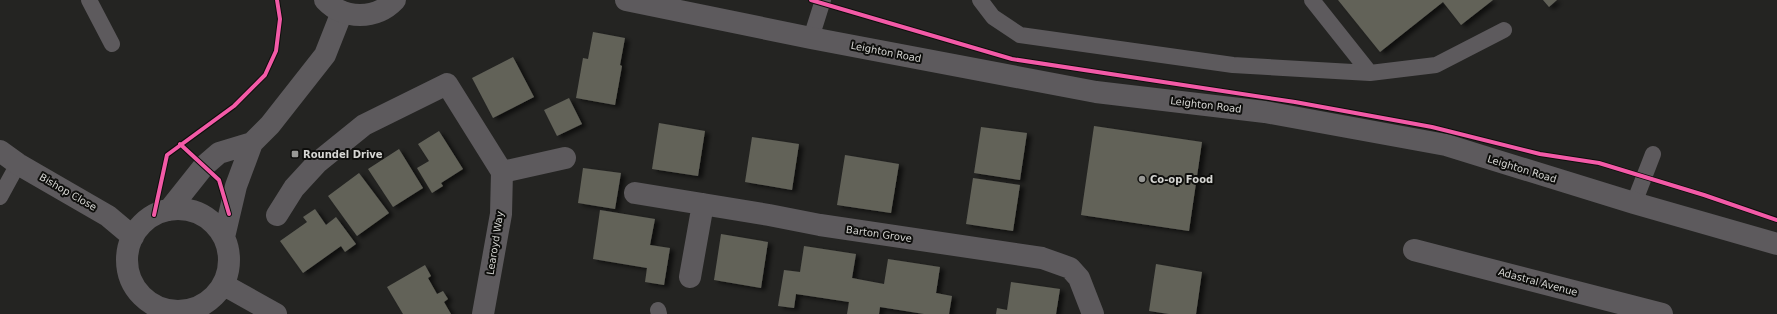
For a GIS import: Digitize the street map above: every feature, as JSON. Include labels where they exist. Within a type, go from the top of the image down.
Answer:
[{"type":"street","points":[[224,237],[236,186],[252,143],[270,125],[326,55],[333,6],[358,16],[375,13],[390,5],[395,0]]},
{"type":"street","name":"Leighton Road","points":[[626,0],[811,38],[1096,92],[1266,112],[1446,145],[1634,203],[1777,244]]},
{"type":"street","points":[[277,215],[294,188],[317,163],[364,125],[447,84],[502,172],[565,158]]},
{"type":"street","points":[[169,210],[204,166],[219,153],[252,143]]},
{"type":"street","name":"Bishop Close","points":[[0,151],[18,164],[108,216],[133,236]]},
{"type":"street","name":"Learoyd Way","points":[[483,314],[501,214],[502,172]]},
{"type":"street","name":"Barton Grove","points":[[635,193],[820,225],[1042,258],[1070,268],[1079,278],[1093,314]]},
{"type":"street","points":[[690,278],[702,204]]},
{"type":"street","points":[[169,210],[185,210],[198,215],[218,228],[224,237],[229,252],[229,269],[224,285],[213,298],[198,308],[182,312],[164,312],[150,303],[139,293],[131,280],[127,266],[128,250],[133,236],[142,224],[154,215],[169,210]]},
{"type":"street","name":"Adastral Avenue","points":[[1414,250],[1649,313]]},
{"type":"street","points":[[224,285],[276,314]]},
{"type":"lane","points":[[89,0],[112,44]]},
{"type":"lane","points":[[811,38],[823,0]]},
{"type":"lane","points":[[980,0],[993,17],[1020,35],[1233,65],[1370,73],[1436,65],[1504,30]]},
{"type":"lane","points":[[1312,0],[1370,73]]},
{"type":"lane","points":[[1634,203],[1653,154]]},
{"type":"lane","points":[[0,197],[18,164]]},
{"type":"building","points":[[1338,0],[1493,0],[1461,25],[1443,2],[1380,52]]},
{"type":"building","points":[[1543,0],[1557,0],[1549,7]]},
{"type":"building","points":[[593,32],[625,38],[615,105],[576,98],[583,58],[588,59]]},
{"type":"building","points":[[513,57],[534,97],[493,118],[472,78]]},
{"type":"building","points":[[569,98],[582,124],[557,136],[544,110]]},
{"type":"building","points":[[659,123],[705,131],[698,176],[652,169]]},
{"type":"building","name":"Co-op Food","points":[[1094,126],[1202,142],[1189,231],[1081,215]]},
{"type":"building","points":[[981,127],[1027,133],[1020,180],[974,173]]},
{"type":"building","points":[[439,131],[463,169],[441,183],[443,186],[432,193],[417,168],[429,161],[418,144]]},
{"type":"building","points":[[752,137],[799,144],[792,190],[745,182]]},
{"type":"building","points":[[399,149],[423,188],[393,207],[368,169]]},
{"type":"building","points":[[845,155],[899,164],[891,213],[837,205]]},
{"type":"building","points":[[583,168],[621,173],[615,209],[578,203]]},
{"type":"building","points":[[359,173],[389,213],[357,236],[328,196]]},
{"type":"building","points":[[973,178],[1020,185],[1013,231],[966,224]]},
{"type":"building","points":[[315,209],[326,225],[336,217],[356,244],[345,252],[341,246],[303,273],[280,241],[307,222],[303,217]]},
{"type":"building","points":[[600,210],[655,219],[650,245],[670,248],[664,285],[645,282],[647,268],[593,259]]},
{"type":"building","points":[[721,234],[768,242],[761,288],[714,280]]},
{"type":"building","points":[[804,246],[856,254],[852,278],[884,284],[888,259],[940,267],[936,293],[952,296],[949,314],[924,314],[880,307],[879,314],[847,314],[849,302],[796,294],[794,308],[778,306],[784,270],[800,272]]},
{"type":"building","points":[[1156,264],[1202,272],[1196,314],[1169,314],[1149,311]]},
{"type":"building","points":[[425,265],[431,276],[428,278],[437,294],[443,291],[448,299],[444,302],[451,314],[403,314],[387,287]]},
{"type":"building","points":[[1011,282],[1060,289],[1056,314],[996,314],[997,308],[1007,310]]},
{"type":"cycle path","points":[[154,215],[167,155],[234,106],[265,75],[276,51],[280,19],[277,0]]},
{"type":"cycle path","points":[[811,0],[1012,59],[1295,102],[1432,127],[1540,154],[1599,163],[1704,195],[1777,220]]},
{"type":"cycle path","points":[[180,144],[219,180],[229,214]]},
{"type":"place","name":"Roundel Drive","points":[[295,154]]},
{"type":"place","name":"Co-op Food","points":[[1142,179]]}]
